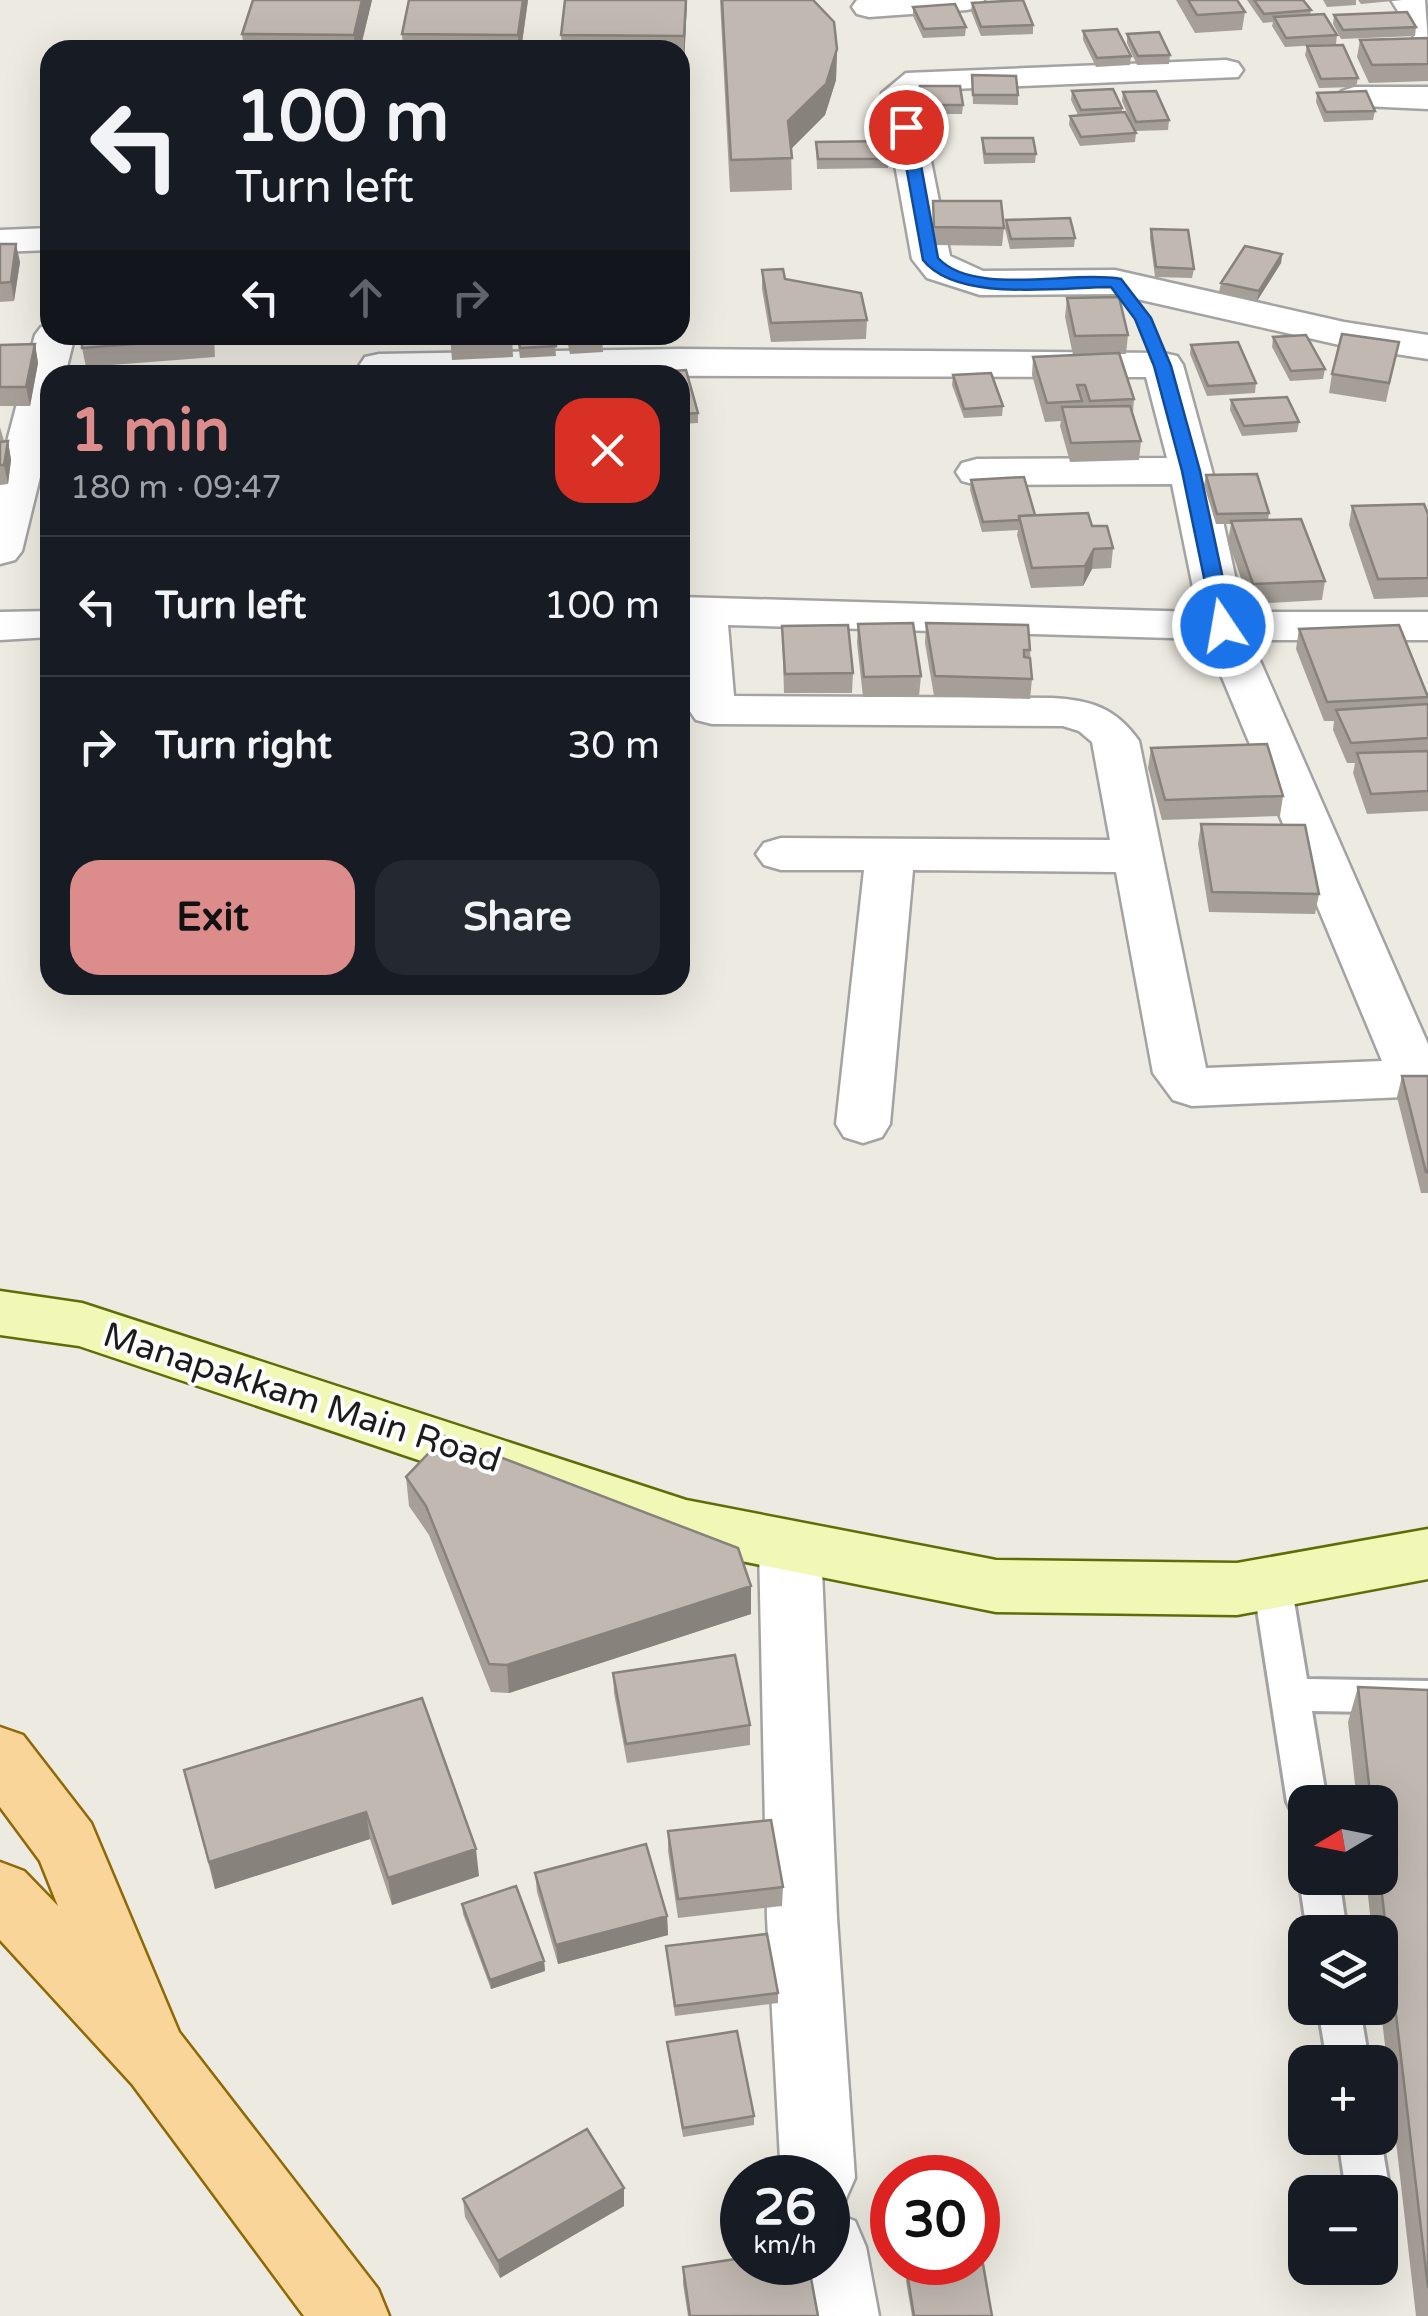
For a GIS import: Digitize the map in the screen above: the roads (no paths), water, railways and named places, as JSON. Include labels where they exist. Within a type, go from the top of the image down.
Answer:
[{"type":"main road","name":"Manapakkam Main Road","points":[[0,1313],[82,1326],[686,1524],[996,1586],[1236,1589],[1428,1554]]},
{"type":"main road","points":[[0,1756],[66,1844],[156,2060]]},
{"type":"main road","points":[[0,1892],[156,2060],[351,2316]]},
{"type":"street","points":[[870,7],[968,0]]},
{"type":"street","points":[[1408,0],[1428,33]]},
{"type":"street","points":[[1226,70],[918,80],[900,93],[931,260],[940,270],[980,283],[1116,282],[1344,334],[1428,347]]},
{"type":"street","points":[[1354,98],[1428,98]]},
{"type":"street","points":[[0,241],[40,240]]},
{"type":"street","points":[[1116,282],[1143,318],[1163,366],[1191,471],[1223,626],[1422,1078],[1192,1087],[1180,1072],[1115,740],[1092,716],[1052,712],[696,710],[692,610],[1223,626],[1428,626]]},
{"type":"street","points":[[379,359],[1163,366]]},
{"type":"street","points":[[0,551],[40,394]]},
{"type":"street","points":[[977,472],[1191,471]]},
{"type":"street","points":[[0,626],[40,624]]},
{"type":"street","points":[[781,854],[1138,856]]},
{"type":"street","points":[[863,1124],[890,855]]},
{"type":"street","points":[[790,1546],[802,1918],[817,2155]]},
{"type":"street","points":[[835,2285],[841,2316]]},
{"type":"lane","points":[[1272,1583],[1304,1785]]},
{"type":"lane","points":[[1290,1695],[1428,1697]]}]
